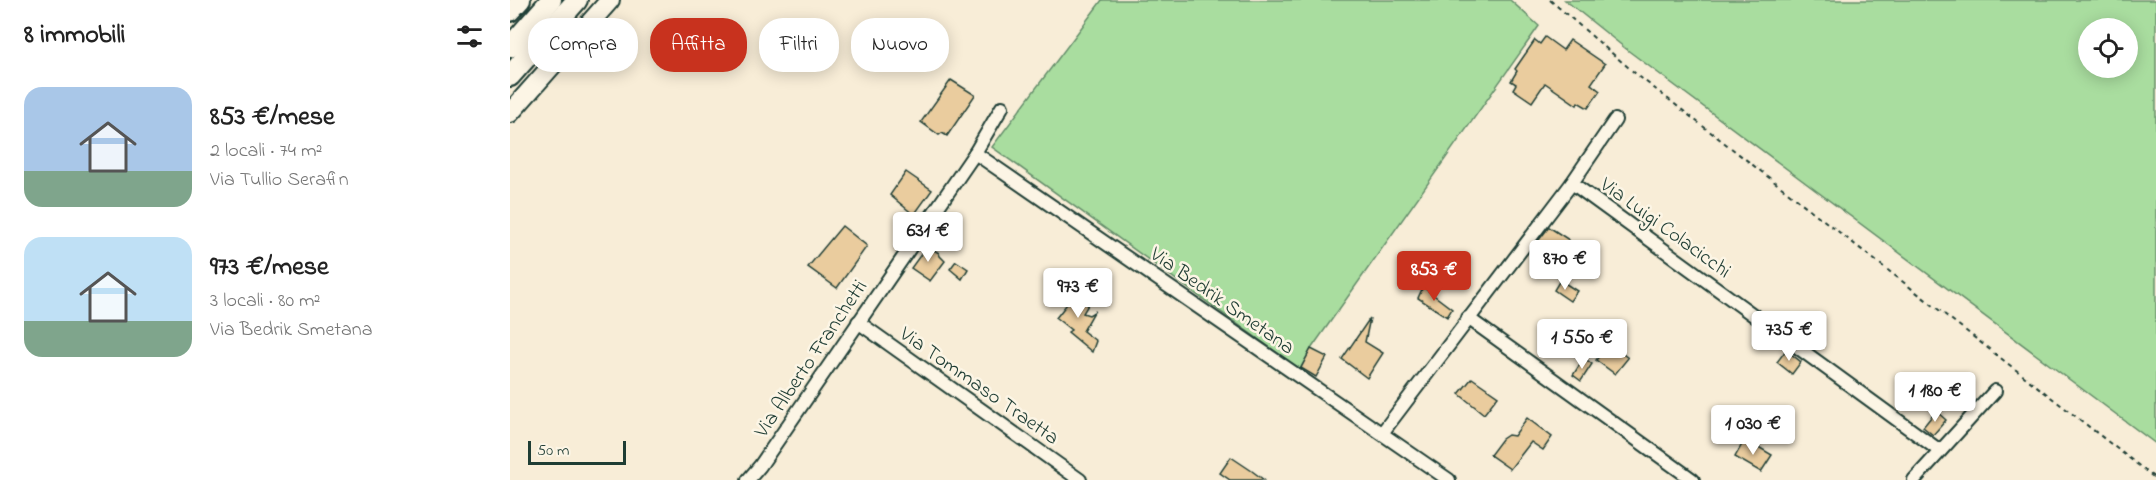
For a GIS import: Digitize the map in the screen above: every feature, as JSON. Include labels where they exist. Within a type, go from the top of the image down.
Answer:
[{"type":"main road","points":[[510,47],[551,0]]},
{"type":"main road","points":[[510,76],[577,0]]},
{"type":"street","points":[[510,12],[521,0]]},
{"type":"street","points":[[510,114],[610,0]]},
{"type":"street","name":"Via Alberto Franchetti","points":[[748,480],[760,466],[975,153],[1002,107]]},
{"type":"street","points":[[1382,433],[1572,183],[1615,120]]},
{"type":"street","name":"Via Bedrik Smetana","points":[[975,153],[1449,480]]},
{"type":"street","name":"Via Luigi Colacicchi","points":[[1572,183],[1940,451]]},
{"type":"street","points":[[1468,318],[1693,480]]},
{"type":"street","name":"Via Tommaso Traetta","points":[[858,322],[1080,480]]},
{"type":"street","points":[[1914,480],[1995,391]]},
{"type":"path","points":[[1550,0],[1636,74],[2156,479]]},
{"type":"green space","points":[[1102,0],[1510,0],[1539,26],[1311,349],[1300,369],[992,147]]},
{"type":"green space","points":[[1565,0],[2156,0],[2156,444],[1630,52]]},
{"type":"building","points":[[1545,37],[1563,50],[1570,40],[1605,64],[1591,84],[1600,91],[1588,108],[1578,102],[1577,105],[1545,83],[1532,102],[1513,89],[1516,84],[1511,81],[1517,71],[1515,69],[1535,40],[1540,44]]},
{"type":"building","points":[[951,80],[975,95],[947,136],[942,133],[939,135],[921,122]]},
{"type":"building","points":[[906,172],[932,190],[914,215],[890,195]]},
{"type":"building","points":[[842,226],[867,246],[837,288],[808,267]]},
{"type":"building","points":[[1549,227],[1569,240],[1557,259],[1535,245]]},
{"type":"building","points":[[927,246],[939,253],[945,261],[930,281],[911,268]]},
{"type":"building","points":[[956,261],[968,269],[962,279],[950,269]]},
{"type":"building","points":[[1560,280],[1577,291],[1570,301],[1554,290]]},
{"type":"building","points":[[1423,287],[1452,309],[1447,317],[1418,298]]},
{"type":"building","points":[[1077,291],[1091,300],[1083,313],[1089,315],[1094,312],[1083,331],[1096,341],[1092,352],[1068,332],[1071,330],[1056,318]]},
{"type":"building","points":[[1370,318],[1365,342],[1383,353],[1367,378],[1342,359]]},
{"type":"building","points":[[1609,344],[1628,358],[1615,374],[1596,360]]},
{"type":"building","points":[[1311,349],[1327,357],[1316,377],[1301,368]]},
{"type":"building","points":[[1786,350],[1801,362],[1792,374],[1777,362]]},
{"type":"building","points":[[1584,358],[1592,364],[1581,381],[1573,375]]},
{"type":"building","points":[[1912,375],[1917,379],[1921,375],[1934,387],[1917,406],[1905,396],[1910,390],[1903,385]]},
{"type":"building","points":[[1472,378],[1498,396],[1484,414],[1459,394]]},
{"type":"building","points":[[1936,411],[1946,420],[1933,435],[1923,427]]},
{"type":"building","points":[[1527,418],[1552,437],[1543,450],[1531,442],[1510,469],[1490,455],[1502,439],[1508,435],[1514,436]]},
{"type":"building","points":[[1745,439],[1772,455],[1761,472],[1735,457]]},
{"type":"building","points":[[1231,457],[1264,480],[1230,480],[1220,473]]}]
